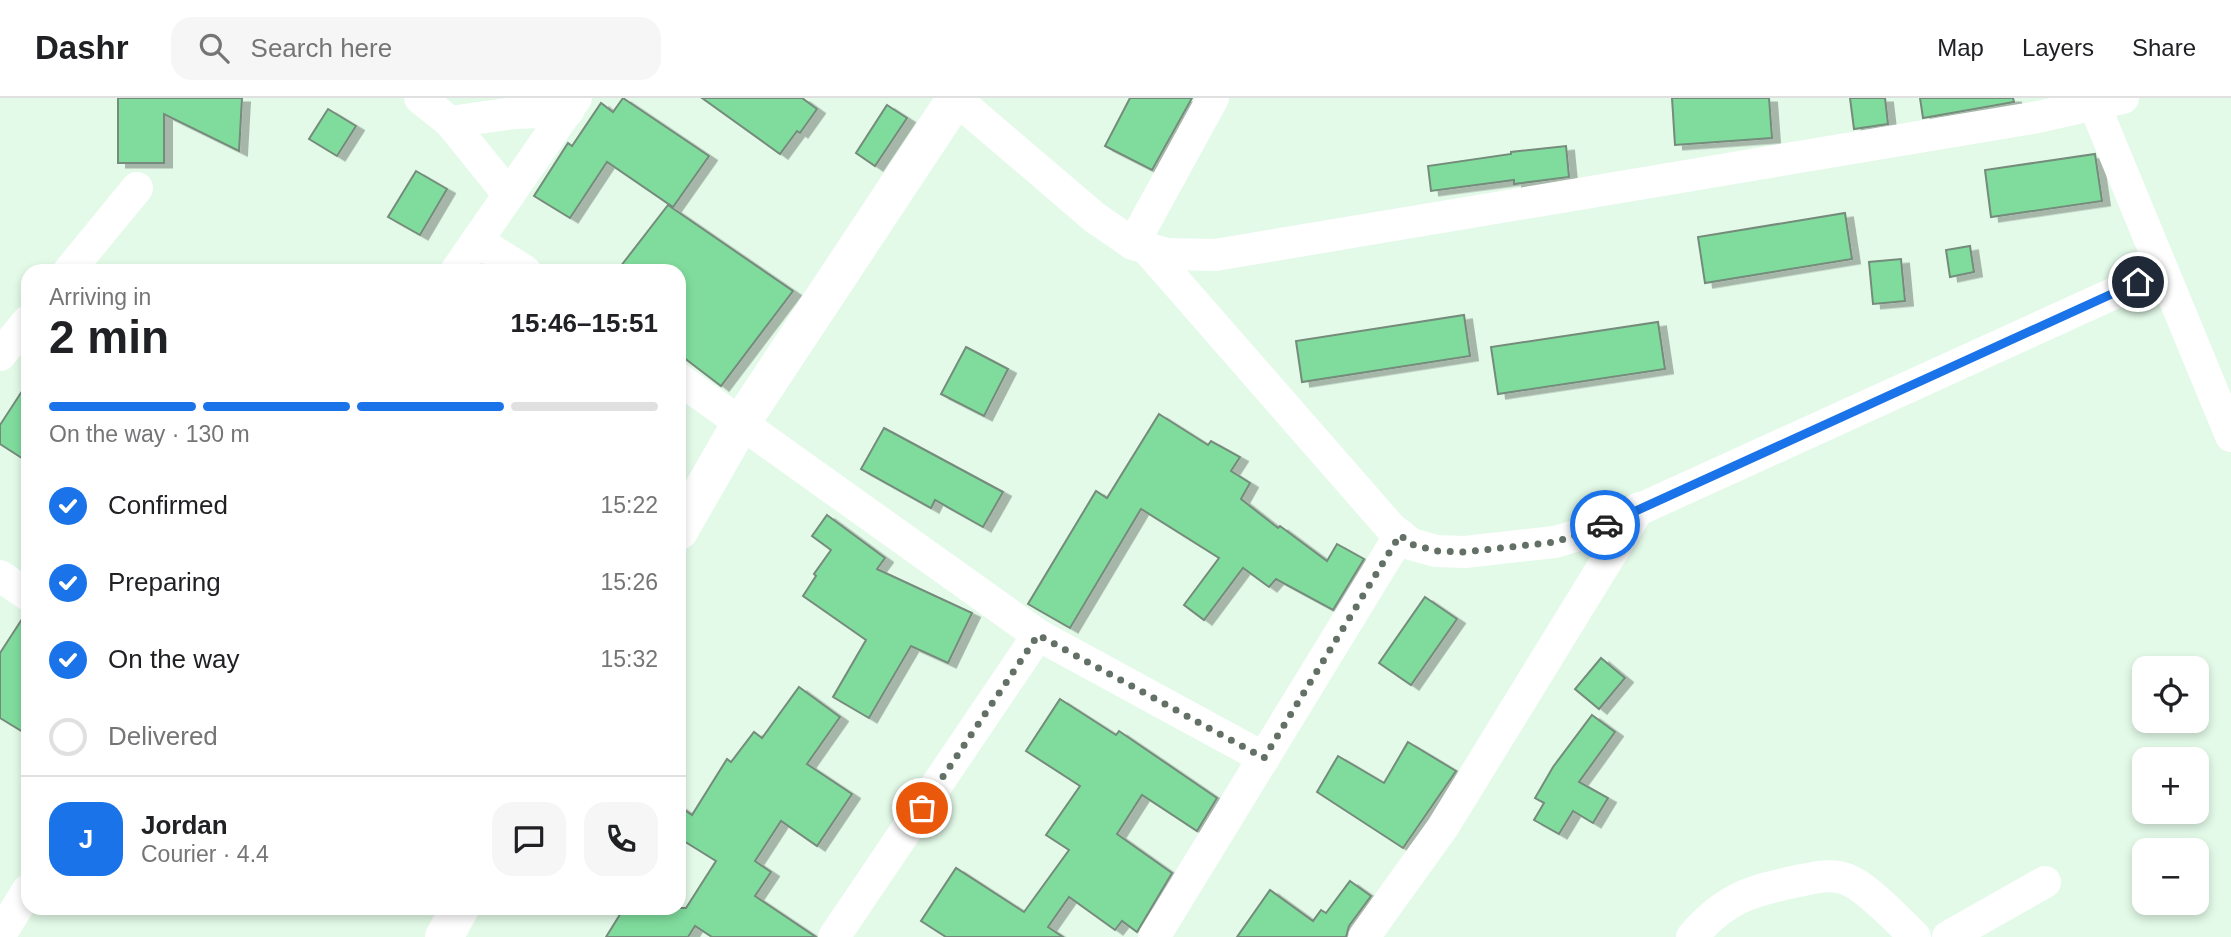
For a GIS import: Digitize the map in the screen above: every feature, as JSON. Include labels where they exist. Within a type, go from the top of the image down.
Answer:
[{"type":"main road","points":[[686,519],[741,423],[956,98]]},
{"type":"main road","points":[[444,937],[456,915]]},
{"type":"street","points":[[420,98],[450,122],[509,195]]},
{"type":"street","points":[[956,98],[1094,217],[1140,247],[1391,528],[1411,544],[1436,551],[1465,552],[1555,542],[1592,531],[2163,271]]},
{"type":"street","points":[[1140,247],[1213,98]]},
{"type":"street","points":[[1140,247],[1167,254],[1214,255],[2038,117],[2108,101],[2163,271],[2231,436]]},
{"type":"street","points":[[450,122],[572,104]]},
{"type":"street","points":[[461,264],[572,104]]},
{"type":"street","points":[[75,264],[138,188]]},
{"type":"street","points":[[477,241],[514,264]]},
{"type":"street","points":[[0,355],[21,330]]},
{"type":"street","points":[[686,384],[1038,635],[1264,758]]},
{"type":"street","points":[[1364,937],[1443,827],[1639,508]]},
{"type":"street","points":[[1154,937],[1400,535]]},
{"type":"street","points":[[0,576],[21,590]]},
{"type":"street","points":[[834,937],[1038,635]]},
{"type":"street","points":[[1692,937],[1729,903],[1755,890],[1820,876],[1834,876],[1858,885],[1915,937]]},
{"type":"street","points":[[1948,937],[2045,882]]},
{"type":"street","points":[[0,935],[21,901]]},
{"type":"building","points":[[118,98],[242,98],[239,151],[164,114],[164,163],[118,163]]},
{"type":"building","points":[[623,98],[709,156],[673,207],[607,162],[570,218],[534,196],[568,143],[572,146],[601,103],[613,112]]},
{"type":"building","points":[[702,98],[802,98],[817,109],[800,133],[797,131],[780,154]]},
{"type":"building","points":[[1130,98],[1192,98],[1152,170],[1105,146]]},
{"type":"building","points":[[1672,98],[1769,98],[1772,138],[1675,145]]},
{"type":"building","points":[[1850,98],[1885,98],[1888,124],[1854,129]]},
{"type":"building","points":[[1920,98],[2013,98],[2014,102],[1923,118]]},
{"type":"building","points":[[887,105],[907,118],[875,166],[856,153]]},
{"type":"building","points":[[328,109],[356,126],[337,156],[309,139]]},
{"type":"building","points":[[1566,146],[1569,177],[1514,184],[1514,180],[1431,191],[1428,166]]},
{"type":"building","points":[[2095,154],[2102,201],[1991,217],[1985,170]]},
{"type":"building","points":[[416,171],[447,189],[420,235],[388,217]]},
{"type":"building","points":[[668,205],[793,291],[721,386],[686,359],[686,264],[622,264]]},
{"type":"building","points":[[1845,213],[1852,259],[1705,283],[1698,237]]},
{"type":"building","points":[[1970,246],[1974,272],[1950,277],[1946,250]]},
{"type":"building","points":[[1901,259],[1905,301],[1873,304],[1869,262]]},
{"type":"building","points":[[1464,315],[1470,356],[1302,382],[1296,341]]},
{"type":"building","points":[[1658,322],[1665,369],[1498,394],[1491,347]]},
{"type":"building","points":[[966,347],[1008,369],[984,416],[941,394]]},
{"type":"building","points":[[21,393],[21,458],[0,444],[0,425]]},
{"type":"building","points":[[1159,414],[1208,445],[1211,441],[1240,457],[1231,471],[1250,483],[1241,499],[1278,528],[1280,526],[1327,561],[1337,544],[1364,559],[1333,610],[1276,579],[1269,587],[1243,568],[1204,620],[1184,605],[1219,558],[1141,509],[1070,628],[1028,604],[1096,491],[1107,498]]},
{"type":"building","points":[[884,428],[1003,492],[983,527],[935,500],[931,508],[861,469]]},
{"type":"building","points":[[827,515],[885,558],[877,569],[972,613],[948,663],[911,646],[869,718],[833,697],[866,640],[803,596],[831,550],[812,536]]},
{"type":"building","points":[[1425,597],[1457,619],[1411,685],[1379,663]]},
{"type":"building","points":[[21,621],[21,731],[0,718],[0,653]]},
{"type":"building","points":[[1601,658],[1625,678],[1599,709],[1575,689]]},
{"type":"building","points":[[799,687],[840,717],[807,764],[852,794],[817,846],[781,821],[755,861],[771,872],[755,896],[816,937],[712,937],[695,926],[688,937],[606,937],[620,915],[686,915],[686,908],[716,861],[686,842],[686,811],[692,815],[727,759],[731,762],[754,732],[762,738]]},
{"type":"building","points":[[1060,699],[1116,735],[1119,731],[1217,798],[1197,831],[1142,795],[1117,834],[1172,873],[1137,932],[1122,921],[1115,930],[1069,897],[1048,927],[1063,937],[946,937],[921,921],[956,868],[1024,912],[1069,850],[1046,835],[1080,786],[1026,751]]},
{"type":"building","points":[[1592,715],[1615,732],[1579,782],[1608,798],[1593,823],[1573,811],[1559,834],[1534,820],[1544,803],[1535,798],[1553,767]]},
{"type":"building","points":[[1408,742],[1456,771],[1403,848],[1317,792],[1338,756],[1384,783]]},
{"type":"building","points":[[1350,881],[1371,896],[1349,926],[1346,937],[1237,937],[1270,890],[1313,921],[1321,910],[1326,913]]},
{"type":"way so far","points":[[922,808],[1038,635],[1264,758],[1400,535],[1411,544],[1436,551],[1465,552],[1555,542],[1605,525]]},
{"type":"route","points":[[1605,525],[2138,282]]}]
